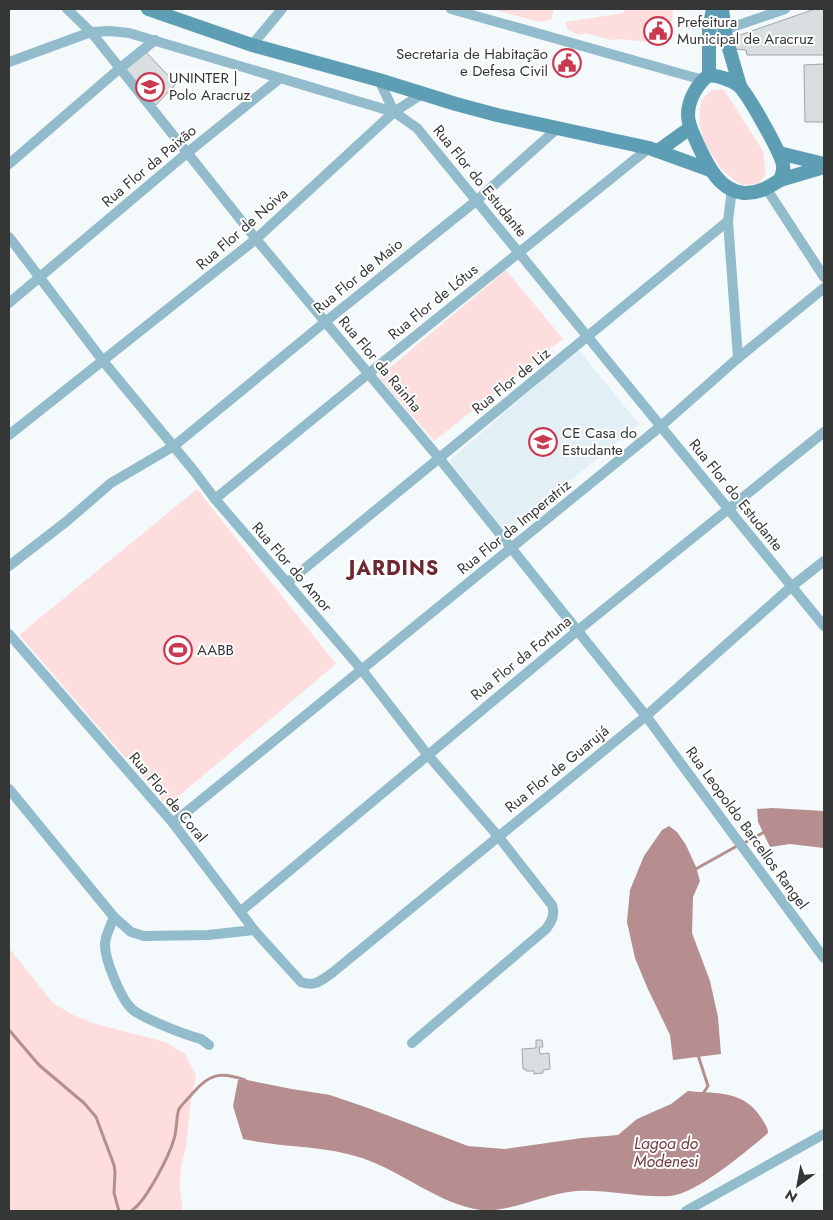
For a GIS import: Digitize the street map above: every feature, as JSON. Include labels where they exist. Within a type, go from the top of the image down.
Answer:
[{"type":"main road","points":[[148,9],[252,45],[379,80],[422,94],[497,115],[653,149],[710,170]]},
{"type":"main road","points":[[713,9],[709,29],[706,77],[691,100],[688,112],[690,128],[710,170],[732,189],[742,193],[754,193],[780,180],[824,165]]},
{"type":"main road","points":[[722,9],[724,30],[740,86],[767,129],[779,153],[784,168],[780,180]]},
{"type":"main road","points":[[706,77],[729,80],[740,86]]},
{"type":"main road","points":[[653,149],[690,128]]},
{"type":"main road","points":[[779,153],[824,165]]},
{"type":"street","name":"Rua Flor da Rainha","points":[[67,9],[91,32],[256,239],[439,458],[646,716]]},
{"type":"street","points":[[252,45],[282,9]]},
{"type":"street","points":[[451,9],[706,77]]},
{"type":"street","points":[[709,29],[724,30],[785,9]]},
{"type":"street","name":"Rua Flor do Estudante","points":[[9,62],[91,32],[129,33],[394,112],[417,128],[824,626]]},
{"type":"street","points":[[9,164],[155,40]]},
{"type":"street","name":"Rua Flor da Paixão","points":[[9,303],[187,153],[279,79]]},
{"type":"street","points":[[379,80],[394,112]]},
{"type":"street","name":"Rua Flor de Noiva","points":[[9,435],[256,239],[394,112],[422,94]]},
{"type":"street","name":"Rua Flor de Maio","points":[[9,566],[67,522],[111,483],[174,446],[476,201],[559,128]]},
{"type":"street","name":"Rua Flor de Lótus","points":[[215,499],[519,252],[653,149]]},
{"type":"street","points":[[766,188],[824,277]]},
{"type":"street","points":[[732,189],[728,221],[738,358]]},
{"type":"street","name":"Rua Flor de Liz","points":[[286,583],[588,338],[728,221]]},
{"type":"street","name":"Rua Flor do Amor","points":[[9,237],[103,361],[174,446],[215,499],[362,670],[427,754],[498,836],[549,900],[554,913],[546,929],[412,1043]]},
{"type":"street","name":"Rua Flor da Imperatriz","points":[[173,823],[662,426],[738,358],[824,288]]},
{"type":"street","name":"Rua Flor da Fortuna","points":[[241,911],[577,630],[824,432]]},
{"type":"street","name":"Rua Flor de Guarujá","points":[[301,982],[310,985],[317,983],[332,973],[646,716],[791,587],[824,561]]},
{"type":"street","name":"Rua Flor de Coral","points":[[9,634],[173,823],[254,930],[301,982]]},
{"type":"street","name":"Rua Leopoldo Barcellos Rangel","points":[[646,716],[824,958]]},
{"type":"street","points":[[9,789],[114,917],[131,932],[144,936],[208,935],[254,930]]},
{"type":"street","points":[[114,917],[105,941],[105,953],[128,1005],[142,1015],[200,1039],[209,1045]]},
{"type":"street","points":[[686,1211],[824,1134]]},
{"type":"shaded area","points":[[492,9],[554,9],[551,19],[539,22]]},
{"type":"shaded area","points":[[625,9],[673,9],[672,21],[648,42],[610,40],[586,33],[578,35],[568,30],[565,22],[623,13]]},
{"type":"shaded area","points":[[711,90],[724,90],[763,151],[766,173],[759,184],[743,185],[734,180],[721,169],[704,142],[699,122],[701,101]]},
{"type":"shaded area","points":[[506,270],[563,339],[434,441],[379,377]]},
{"type":"shaded area","name":"CE Casa do Estudante","points":[[578,349],[639,424],[506,533],[449,461]]},
{"type":"shaded area","name":"AABB","points":[[197,489],[336,664],[167,806],[19,635]]},
{"type":"shaded area","points":[[9,948],[53,1003],[73,1015],[96,1024],[165,1042],[185,1054],[196,1076],[191,1099],[186,1148],[181,1166],[180,1190],[183,1211],[9,1211]]},
{"type":"water","points":[[757,809],[824,811],[824,848],[790,844],[770,847],[758,822]]},
{"type":"water","points":[[669,826],[677,832],[686,845],[700,881],[693,897],[692,933],[710,981],[718,1017],[721,1054],[673,1060],[670,1035],[635,958],[627,922],[630,890],[644,856],[662,830]]},
{"type":"water","name":"Lagoa do Modenesi","points":[[242,1079],[330,1095],[468,1146],[505,1149],[618,1135],[637,1119],[671,1104],[688,1091],[730,1095],[739,1098],[755,1110],[766,1126],[768,1133],[707,1180],[693,1188],[670,1196],[576,1191],[552,1195],[502,1209],[480,1210],[450,1201],[362,1158],[333,1151],[243,1139],[233,1106],[238,1080]]},
{"type":"building","points":[[815,9],[824,9],[824,55],[747,55],[746,50],[735,49],[735,40],[740,35]]},
{"type":"building","points":[[146,52],[176,84],[156,105],[125,69]]},
{"type":"building","points":[[824,64],[824,122],[805,122],[804,65]]},
{"type":"building","points":[[536,1040],[542,1040],[543,1047],[539,1047],[540,1054],[549,1053],[550,1069],[543,1070],[543,1073],[534,1074],[534,1071],[523,1069],[522,1049],[536,1048]]},
{"type":"waterway","points":[[746,842],[766,831]]},
{"type":"waterway","points":[[694,870],[737,846]]},
{"type":"waterway","points":[[9,1030],[39,1065],[84,1103],[96,1117],[114,1165],[114,1193],[119,1211]]},
{"type":"waterway","points":[[698,1055],[708,1086],[702,1095]]},
{"type":"waterway","points":[[131,1211],[150,1189],[162,1167],[174,1139],[178,1112],[182,1105],[198,1087],[215,1076],[222,1075],[245,1080]]},
{"type":"place","name":"Prefeitura Municipal de Aracruz","points":[[658,31]]},
{"type":"place","name":"Secretaria de Habitação e Defesa Civil","points":[[567,63]]},
{"type":"place","name":"UNINTER | Polo Aracruz","points":[[150,87]]},
{"type":"place","name":"CE Casa do Estudante","points":[[543,442]]},
{"type":"place","name":"AABB","points":[[178,650]]},
{"type":"district","name":"JARDINS","points":[[394,568]]}]
